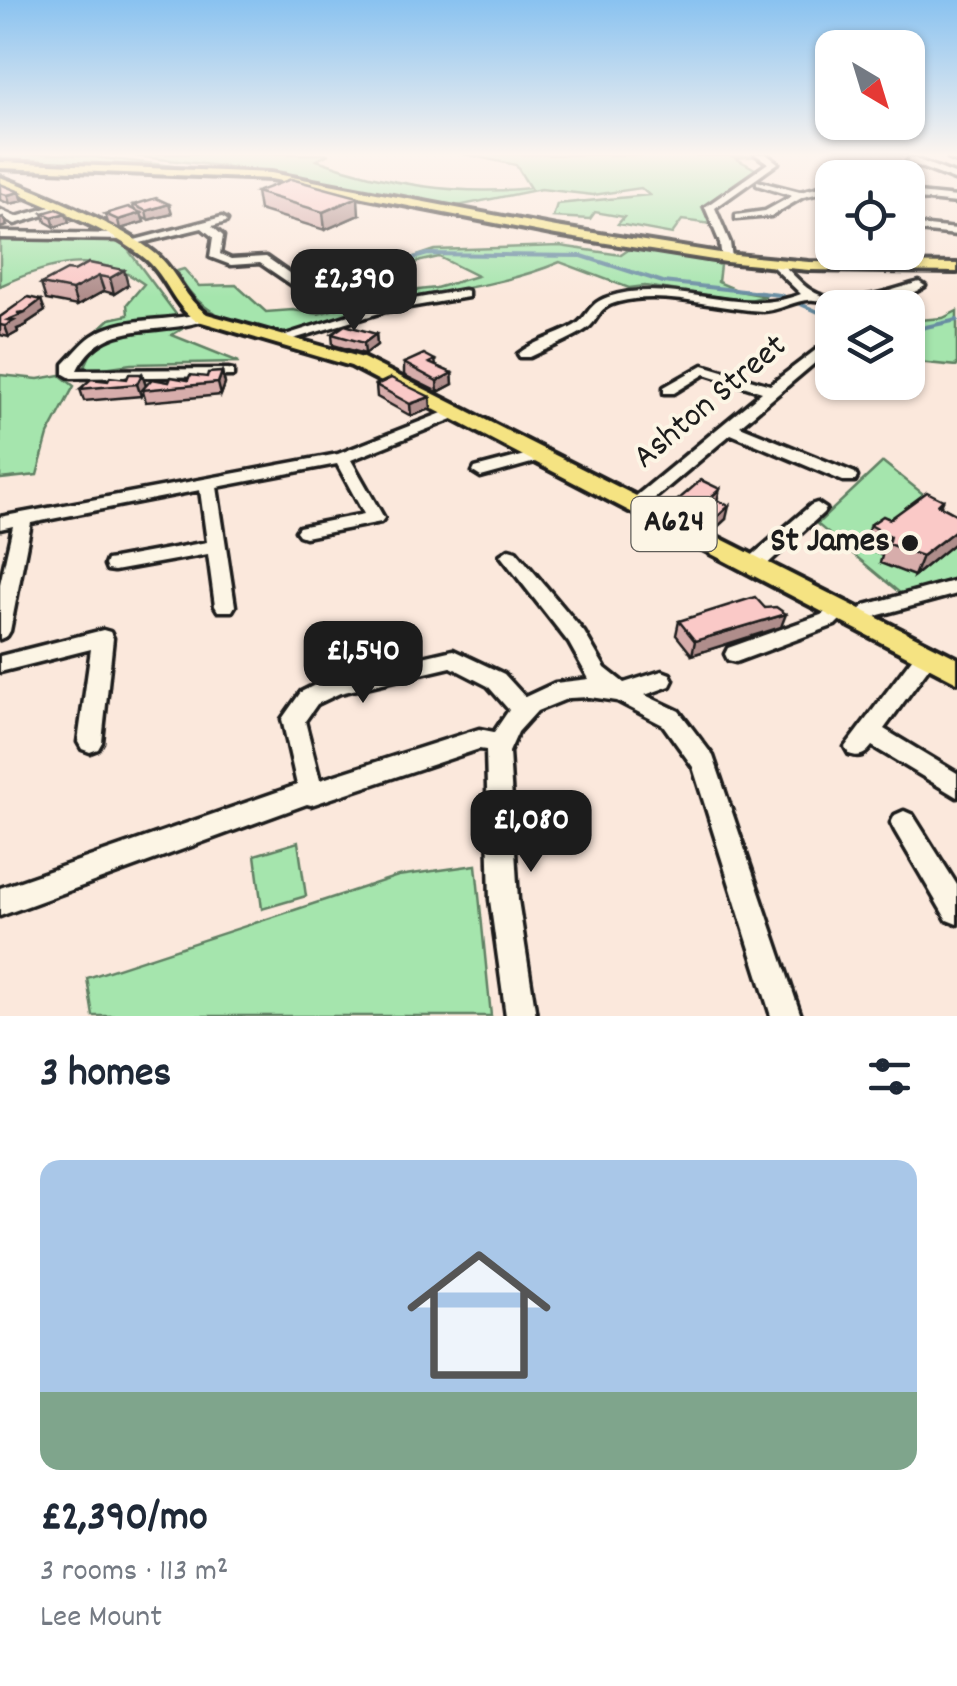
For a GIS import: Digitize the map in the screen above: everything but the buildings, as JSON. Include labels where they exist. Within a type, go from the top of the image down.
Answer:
[{"type":"main road","points":[[46,201],[128,240],[152,256],[169,275],[189,310],[201,317]]},
{"type":"main road","points":[[403,201],[726,258],[776,264],[957,268]]},
{"type":"main road","name":"A624","points":[[201,317],[357,362],[957,671]]},
{"type":"street","points":[[718,201],[710,207],[725,243],[726,258]]},
{"type":"street","points":[[740,217],[767,214],[789,201]]},
{"type":"street","points":[[935,201],[957,215]]},
{"type":"street","points":[[0,214],[20,223],[61,208]]},
{"type":"street","points":[[0,235],[128,240],[222,220]]},
{"type":"street","points":[[206,225],[218,236],[214,255],[220,260],[238,263],[262,259],[307,290],[369,277],[387,269],[403,273]]},
{"type":"street","points":[[925,228],[957,232]]},
{"type":"street","points":[[776,264],[805,297]]},
{"type":"street","points":[[525,354],[570,335],[584,326],[593,309],[629,294],[730,305],[783,304],[805,297],[864,303],[918,286]]},
{"type":"street","points":[[280,339],[384,308],[464,294]]},
{"type":"street","points":[[201,317],[174,326],[121,327],[96,338],[70,368],[71,374],[228,374]]},
{"type":"street","name":"Ashton Street","points":[[636,505],[815,356]]},
{"type":"street","points":[[669,390],[703,368],[773,391]]},
{"type":"street","points":[[0,523],[342,458],[454,414]]},
{"type":"street","points":[[731,428],[849,477]]},
{"type":"street","points":[[481,472],[540,456]]},
{"type":"street","points":[[305,531],[376,518],[342,458]]},
{"type":"street","points":[[208,484],[225,606]]},
{"type":"street","points":[[755,564],[817,509]]},
{"type":"street","points":[[0,630],[23,518]]},
{"type":"street","points":[[114,565],[216,546]]},
{"type":"street","points":[[509,554],[577,638],[597,674],[621,692],[671,718],[704,763],[786,1016]]},
{"type":"street","points":[[736,654],[828,620],[957,587]]},
{"type":"street","points":[[0,664],[103,638],[90,742]]},
{"type":"street","points":[[927,655],[863,740],[957,786]]},
{"type":"street","points":[[309,792],[294,719],[309,698],[335,685],[453,658],[496,680],[522,708]]},
{"type":"street","points":[[521,1016],[504,900],[498,779],[502,736],[522,708],[571,688],[621,692],[662,680]]},
{"type":"street","points":[[0,902],[270,804],[356,782],[403,763],[502,736]]},
{"type":"street","points":[[904,823],[957,910]]},
{"type":"green space","points":[[417,201],[480,201],[448,208]]},
{"type":"green space","points":[[710,201],[702,207],[711,224],[682,220],[672,234],[618,224],[624,217],[595,212],[590,219],[553,217],[557,204]]},
{"type":"green space","points":[[0,236],[114,239],[126,247],[178,317],[182,329],[172,335],[239,362],[131,364],[83,371],[93,348],[91,336],[110,319],[128,315],[127,304],[144,284],[109,267],[73,264],[37,271],[0,286]]},
{"type":"green space","points":[[560,246],[621,255],[631,248],[709,260],[720,265],[718,282],[766,296],[746,301],[645,286],[629,288],[560,262],[513,278],[365,308],[298,331],[277,333],[232,322],[205,307],[177,271],[184,269],[199,286],[236,285],[266,312],[293,310],[318,314],[392,293],[436,288],[477,276],[439,257],[390,265],[435,250]]},
{"type":"green space","points":[[957,311],[957,366],[925,363],[925,320],[943,318]]},
{"type":"green space","points":[[0,375],[38,379],[60,375],[74,386],[48,435],[37,475],[0,479]]},
{"type":"green space","points":[[883,462],[957,521],[957,580],[901,594],[817,524]]},
{"type":"green space","points":[[298,842],[306,896],[262,909],[255,855]]},
{"type":"green space","points":[[476,865],[491,1016],[93,1016],[87,978],[398,876]]},
{"type":"waterway","points":[[400,262],[428,254],[582,256],[663,282],[780,295],[815,310]]},
{"type":"waterway","points":[[925,327],[957,320]]},
{"type":"place","name":"St James","points":[[910,543]]}]
